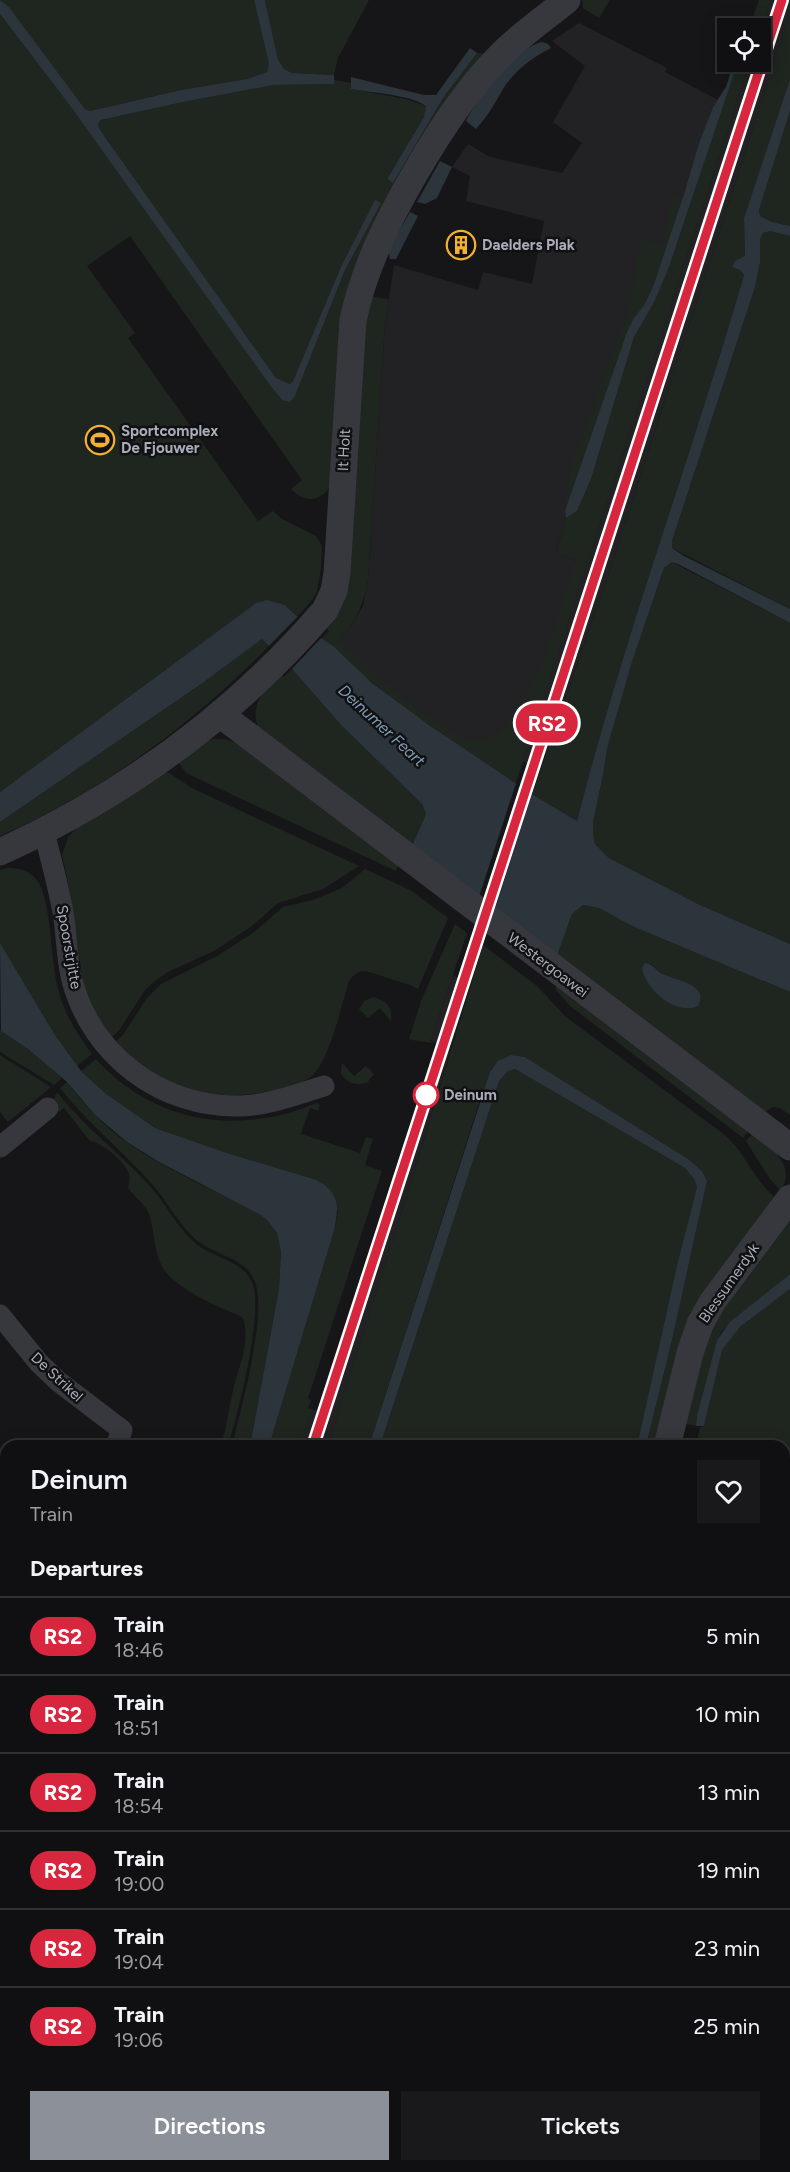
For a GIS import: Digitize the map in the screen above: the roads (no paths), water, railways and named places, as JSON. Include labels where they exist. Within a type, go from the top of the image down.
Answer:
[{"type":"street","name":"It Holt","points":[[44,832],[121,788],[166,758],[221,715],[317,619],[331,600],[336,584],[353,320],[358,296],[373,254],[418,170],[465,96],[498,57],[567,0]]},
{"type":"street","name":"Westergoawei","points":[[221,715],[790,1147]]},
{"type":"street","points":[[0,852],[44,832]]},
{"type":"street","name":"Spoorstrjitte","points":[[44,832],[63,913],[68,960],[78,998],[96,1034],[128,1069],[159,1088],[189,1100],[209,1104],[256,1104],[324,1086]]},
{"type":"street","points":[[0,1147],[48,1108]]},
{"type":"street","name":"Blessumerdyk","points":[[669,1440],[690,1353],[700,1324],[712,1301],[790,1198]]},
{"type":"street","name":"De Strikel","points":[[0,1315],[39,1363],[119,1438]]},
{"type":"water","points":[[0,0],[9,7],[85,109],[90,111],[181,90],[247,79],[267,72],[269,64],[254,0],[265,0],[278,60],[284,69],[292,73],[334,75],[334,84],[274,85],[101,120],[98,124],[100,130],[276,378],[290,384],[340,269],[375,200],[381,203],[345,270],[295,396],[290,402],[282,400],[270,385],[71,107],[0,14]]},
{"type":"water","points":[[541,42],[548,44],[551,48],[518,70],[476,129],[466,121],[479,100],[509,64],[520,54]]},
{"type":"water","points":[[470,48],[477,53],[443,98],[393,183],[387,179],[424,117],[426,106],[400,96],[351,89],[351,77],[424,95],[436,95]]},
{"type":"water","points":[[731,72],[735,72],[669,267],[654,302],[634,337],[591,479],[577,511],[566,518],[565,511],[627,332],[645,304],[654,284],[699,143],[713,107],[726,87]]},
{"type":"water","name":"Deinumer Feart","points":[[790,79],[790,111],[759,210],[760,216],[772,222],[790,226],[790,236],[770,231],[763,233],[760,240],[760,263],[755,287],[672,541],[672,548],[790,609],[790,623],[680,565],[672,562],[664,568],[632,662],[607,748],[593,822],[593,835],[595,844],[609,858],[700,905],[790,944],[790,992],[632,926],[599,908],[583,905],[572,914],[557,956],[412,846],[426,814],[422,804],[341,725],[262,639],[204,682],[0,822],[0,792],[256,603],[267,600],[285,605],[372,683],[429,725],[532,794],[577,821],[615,683],[744,275],[740,270],[732,267],[735,261],[745,256],[744,218]]},
{"type":"water","points":[[440,161],[452,167],[437,198],[425,204],[417,202]]},
{"type":"water","points":[[410,212],[418,216],[396,259],[390,259],[388,250]]},
{"type":"water","points":[[0,943],[55,1035],[81,1071],[105,1093],[155,1128],[317,1180],[325,1185],[334,1196],[337,1214],[334,1231],[271,1440],[251,1440],[279,1289],[281,1252],[277,1233],[259,1214],[159,1162],[127,1142],[95,1115],[67,1082],[28,1049],[1,1031]]},
{"type":"water","points":[[645,963],[665,975],[696,988],[700,996],[698,1006],[681,1007],[663,999],[649,985],[642,968]]},
{"type":"water","points":[[511,1055],[525,1057],[688,1159],[702,1171],[707,1181],[647,1440],[638,1440],[677,1265],[697,1187],[685,1168],[515,1069],[508,1071],[499,1081],[382,1440],[371,1440],[490,1072],[498,1061]]},
{"type":"water","points":[[790,1274],[790,1289],[740,1327],[722,1350],[704,1426],[696,1426],[717,1340],[730,1322]]},
{"type":"railway","points":[[315,1440],[782,0]]},
{"type":"train","name":"RS2","points":[[315,1440],[782,0]]},
{"type":"place","name":"Daelders Plak","points":[[461,245]]},
{"type":"place","name":"Sportcomplex De Fjouwer","points":[[100,440]]},
{"type":"place","name":"Deinum","points":[[426,1095]]}]
